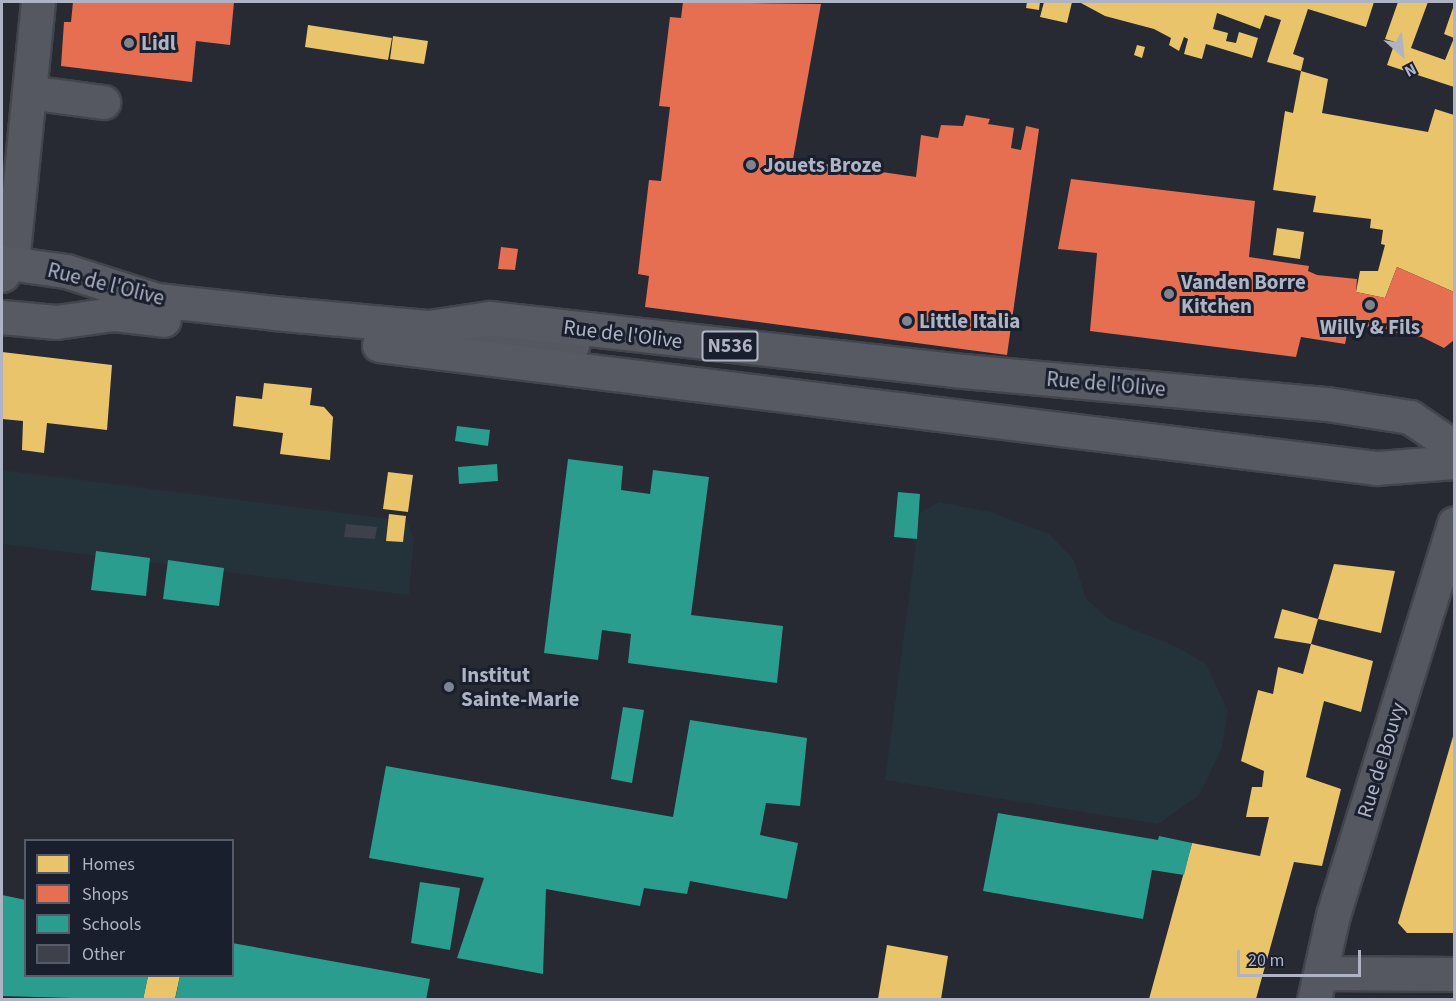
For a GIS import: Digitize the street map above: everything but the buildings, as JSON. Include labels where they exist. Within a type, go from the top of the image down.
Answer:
[{"type":"main road","name":"Rue de l'Olive","points":[[5,266],[66,271],[158,300],[429,327],[490,318],[573,329],[1327,404],[1410,417],[1455,447]]},
{"type":"main road","name":"Rue de l'Olive","points":[[2,317],[56,322],[114,314],[1377,468],[1455,462]]},
{"type":"street","points":[[5,266],[29,92],[38,2]]},
{"type":"street","points":[[29,92],[103,102]]},
{"type":"street","points":[[403,348],[491,337],[549,346],[572,345],[573,329]]},
{"type":"street","name":"Rue de Bouvy","points":[[1317,986],[1333,915],[1455,523]]},
{"type":"street","points":[[1317,986],[1455,974]]},
{"type":"shaded area","points":[[2,470],[407,521],[414,540],[409,595],[2,544]]},
{"type":"shaded area","points":[[939,502],[990,512],[1049,534],[1074,560],[1086,599],[1110,620],[1175,646],[1206,664],[1228,711],[1221,750],[1199,795],[1158,824],[885,780],[920,513]]},
{"type":"place","name":"Lidl","points":[[129,43]]},
{"type":"place","name":"Jouets Broze","points":[[751,165]]},
{"type":"place","name":"Vanden Borre Kitchen","points":[[1169,294]]},
{"type":"place","name":"Willy & Fils","points":[[1370,305]]},
{"type":"place","name":"Little Italia","points":[[907,321]]},
{"type":"place","name":"Institut Sainte-Marie","points":[[449,687]]}]
